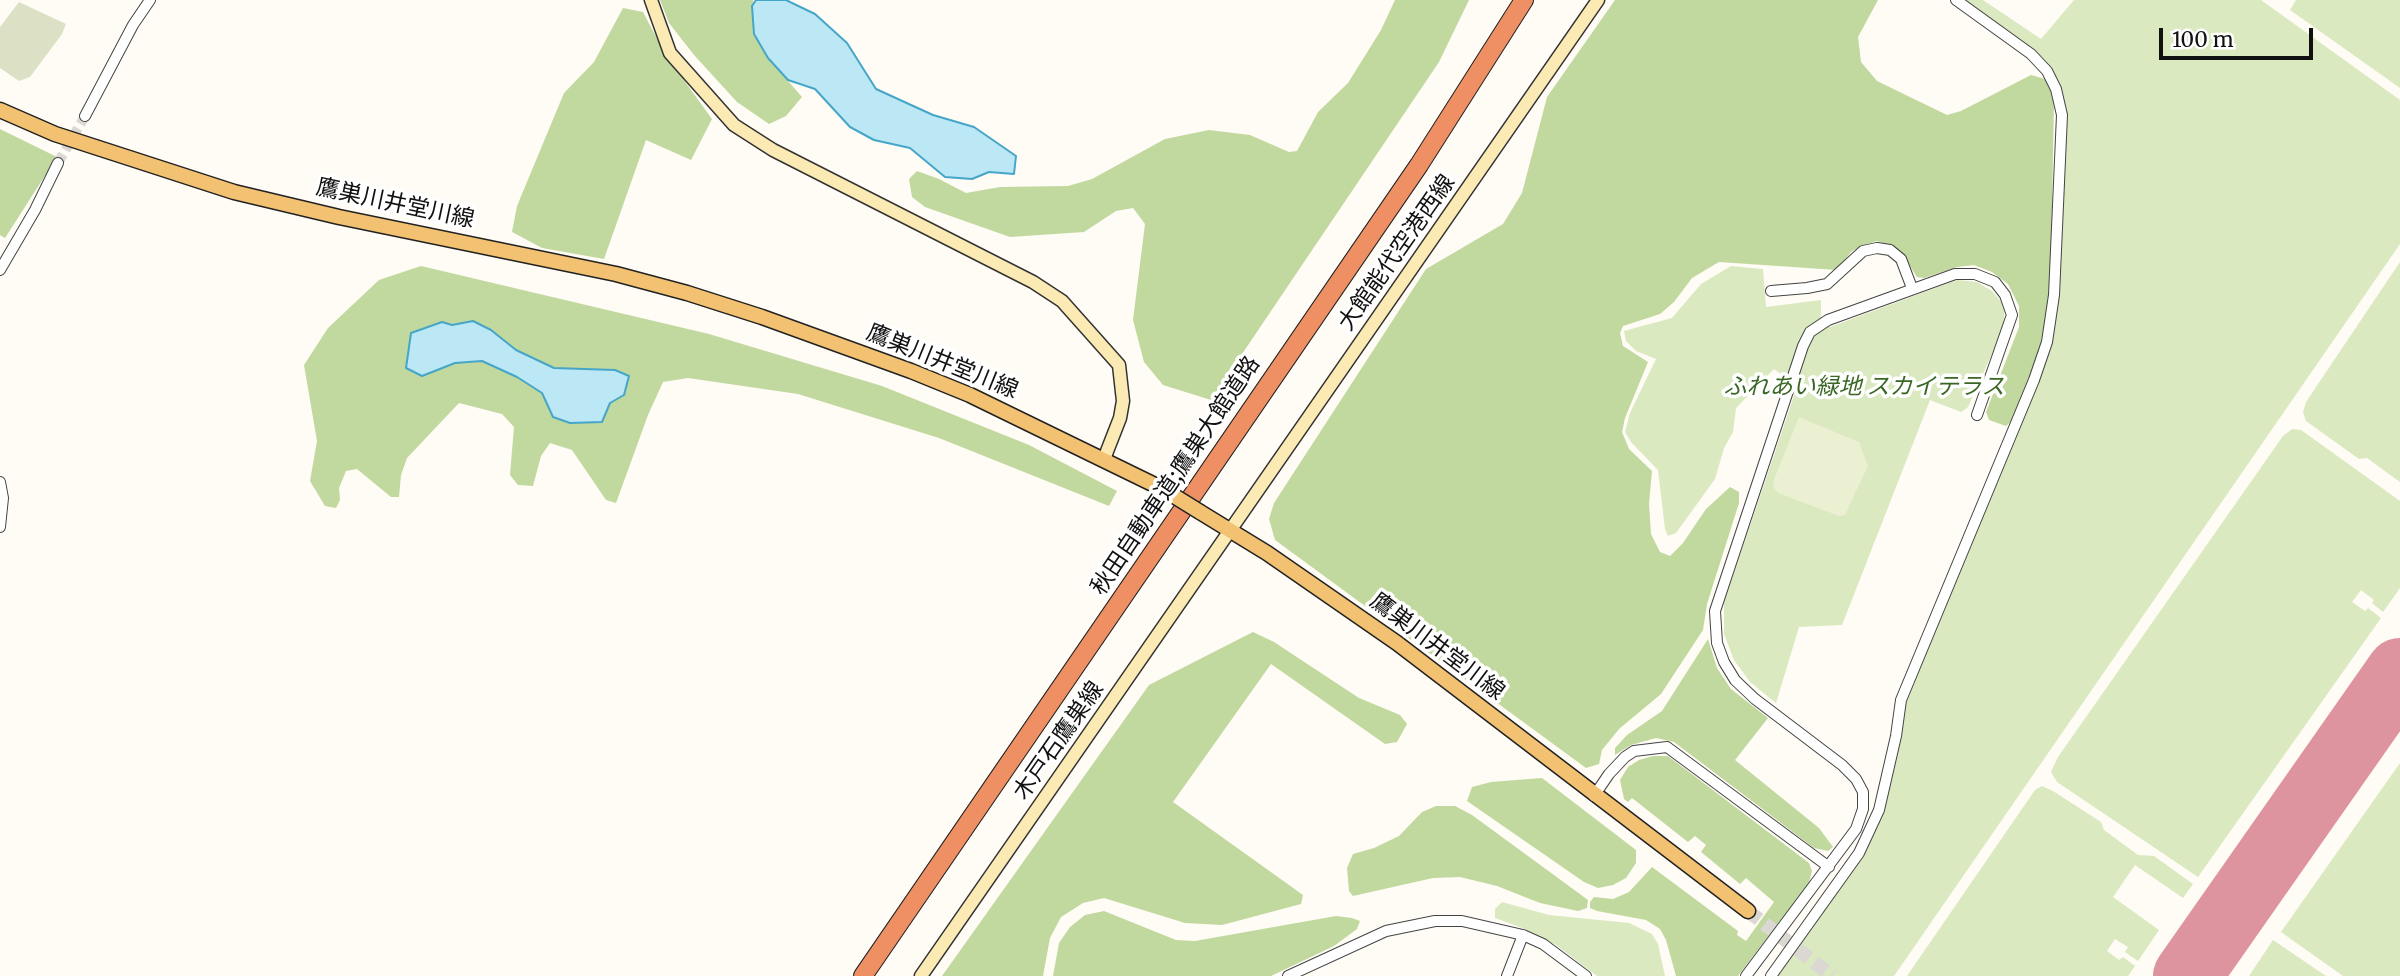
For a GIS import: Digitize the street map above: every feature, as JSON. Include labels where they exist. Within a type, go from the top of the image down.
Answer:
[{"type":"highway","name":"秋田自動車道;鷹巣大館道路","points":[[850,976],[1346,253],[1511,0]]},
{"type":"highway","name":"秋田自動車道;鷹巣大館道路","points":[[863,976],[1419,165],[1524,0]]},
{"type":"main road","points":[[651,0],[670,53],[734,125],[773,150],[1033,282],[1062,301],[1119,365],[1123,401],[1120,418],[1104,459]]},
{"type":"main road","name":"大館能代空港西線","points":[[1230,530],[1598,0]]},
{"type":"main road","name":"鷹巣川井堂川線","points":[[0,110],[55,134],[234,192],[339,217],[590,268],[687,293],[911,371],[970,395],[1163,489],[1230,530],[1397,643],[1748,911]]},
{"type":"main road","name":"木戸石鷹巣線","points":[[921,976],[1230,530]]},
{"type":"street","points":[[85,116],[133,25],[150,0]]},
{"type":"street","points":[[1771,976],[1859,853],[1879,810],[1901,700],[2034,380],[2047,342],[2054,295],[2062,115],[2056,89],[2047,71],[2031,54],[1956,0]]},
{"type":"street","points":[[0,270],[35,210],[58,163]]},
{"type":"street","points":[[1771,291],[1827,284],[1863,251],[1877,248],[1890,250],[1901,259],[1912,288]]},
{"type":"street","points":[[1746,976],[1856,829],[1864,808],[1863,792],[1856,779],[1735,680],[1717,643],[1715,611],[1754,488],[1810,332],[1828,320],[1955,274],[1975,274],[1994,282],[2005,295],[2012,316],[2011,324],[1977,415]]},
{"type":"street","points":[[0,482],[3,498],[0,527]]},
{"type":"street","points":[[1594,796],[1625,757],[1634,751],[1667,747],[1829,867]]},
{"type":"street","points":[[1288,976],[1386,931],[1435,921],[1462,921],[1523,935],[1543,944],[1586,976]]},
{"type":"street","points":[[1507,976],[1523,935]]},
{"type":"green space","points":[[660,0],[753,0],[755,34],[768,58],[802,97],[786,116],[769,124],[737,102],[694,55],[669,23]]},
{"type":"green space","points":[[1395,0],[1469,0],[1439,62],[1211,400],[1163,385],[1144,362],[1133,320],[1145,224],[1133,208],[1116,211],[1084,232],[1010,237],[925,207],[912,197],[909,179],[917,171],[966,193],[1000,187],[1068,186],[1092,179],[1165,139],[1209,130],[1250,135],[1289,152],[1297,151],[1318,112],[1348,83],[1381,30]]},
{"type":"green space","points":[[1615,0],[1878,0],[1858,37],[1861,62],[1877,81],[1947,115],[1961,111],[2031,75],[2045,79],[2054,98],[2051,263],[2044,341],[2012,421],[2006,426],[1989,420],[1986,412],[2019,327],[2019,306],[2008,284],[1992,272],[1974,265],[1957,267],[1924,278],[1917,277],[1903,255],[1892,246],[1877,241],[1851,252],[1837,270],[1719,262],[1692,278],[1674,302],[1660,314],[1623,326],[1620,333],[1623,346],[1648,362],[1622,432],[1629,449],[1652,471],[1649,504],[1651,534],[1660,552],[1670,556],[1683,543],[1706,509],[1730,487],[1739,492],[1739,503],[1707,604],[1703,630],[1661,694],[1619,729],[1602,750],[1599,764],[1586,768],[1275,540],[1269,519],[1274,503],[1426,269],[1503,224],[1522,193],[1547,97]]},
{"type":"green space","points":[[1963,0],[1983,0],[2041,39],[2074,0],[2261,0],[2400,100],[2400,244],[1894,976],[1776,976],[1861,856],[1904,705],[2057,310],[2067,122],[2060,83],[2049,67]]},
{"type":"green space","points":[[2296,0],[2400,0],[2400,88],[2290,10]]},
{"type":"green space","points":[[19,2],[66,24],[62,34],[30,77],[19,81],[0,68],[0,27]]},
{"type":"green space","points":[[623,8],[643,12],[665,54],[712,119],[691,160],[646,140],[604,259],[542,248],[512,232],[517,206],[564,93],[594,62]]},
{"type":"green space","points":[[0,129],[57,157],[5,238],[0,235]]},
{"type":"green space","points":[[2400,262],[2400,482],[2367,458],[2359,459],[2306,421],[2303,412],[2306,402]]},
{"type":"green space","points":[[421,266],[709,334],[882,386],[1029,445],[1117,491],[1109,506],[939,438],[798,394],[688,378],[663,382],[616,503],[606,500],[572,450],[550,443],[541,456],[533,486],[518,485],[510,475],[514,427],[502,414],[459,403],[407,458],[401,475],[399,497],[391,497],[357,469],[346,471],[339,488],[340,500],[336,508],[325,506],[310,481],[317,441],[304,365],[328,328],[379,280]],"holes":[[[473,321],[491,330],[516,350],[554,368],[615,370],[553,417],[542,393],[517,377],[482,361],[455,363],[422,376],[442,322],[452,325]]]},
{"type":"green space","name":"ふれあい緑地 スカイテラス","points":[[1731,266],[1763,269],[1766,307],[1821,300],[1821,317],[1830,327],[1957,280],[1977,282],[1992,291],[2005,306],[2003,329],[1968,407],[1961,412],[1930,400],[1842,625],[1799,627],[1776,703],[1750,682],[1734,660],[1724,634],[1724,603],[1797,387],[1774,369],[1736,408],[1733,432],[1724,448],[1715,479],[1676,533],[1668,536],[1658,470],[1625,432],[1630,413],[1656,359],[1636,351],[1626,341],[1624,331],[1672,318],[1701,284]]},
{"type":"green space","points":[[1799,417],[1859,442],[1868,466],[1845,515],[1839,516],[1778,493],[1774,488],[1773,482]]},
{"type":"green space","points":[[2292,429],[2301,430],[2400,501],[2400,588],[2383,612],[2372,603],[2374,600],[2361,590],[2352,602],[2365,611],[2368,608],[2381,618],[2198,877],[2057,782],[2051,772],[2058,757],[2283,436]]},
{"type":"green space","points":[[1253,632],[1274,642],[1359,698],[1400,715],[1407,724],[1397,742],[1385,744],[1271,664],[1173,802],[1303,895],[1301,904],[1222,925],[1185,923],[1104,898],[1083,903],[1061,917],[1050,938],[1043,976],[942,976],[1149,685]]},
{"type":"green space","points":[[1708,639],[1717,668],[1731,689],[1768,718],[1735,760],[1819,828],[1833,847],[1828,851],[1814,848],[1674,742],[1656,738],[1631,745],[1615,755],[1615,748],[1627,735],[1662,711]]},
{"type":"green space","points":[[1653,756],[1668,756],[1809,863],[1812,871],[1809,883],[1738,976],[1676,976],[1666,940],[1660,929],[1646,920],[1590,908],[1594,897],[1613,899],[1629,892],[1652,867],[1738,931],[1737,935],[1746,941],[1774,902],[1746,878],[1740,884],[1701,852],[1706,845],[1695,836],[1688,842],[1632,798],[1628,802],[1624,799],[1620,780],[1628,767]]},
{"type":"green space","points":[[2400,763],[2400,976],[2343,976],[2281,932]]},
{"type":"green space","points":[[1542,778],[1636,850],[1636,863],[1626,878],[1613,885],[1598,888],[1584,882],[1467,801],[1472,787],[1491,782]]},
{"type":"green space","points":[[2042,786],[2101,822],[2104,830],[2138,855],[2154,856],[2193,884],[2183,898],[2135,865],[2113,897],[2159,930],[2138,961],[2125,952],[2128,947],[2115,939],[2107,951],[2119,960],[2123,957],[2135,966],[2128,976],[1907,976],[2035,790]]},
{"type":"green space","points":[[1436,806],[1455,806],[1472,815],[1588,900],[1587,908],[1578,911],[1540,903],[1497,886],[1460,877],[1433,878],[1353,896],[1349,891],[1347,868],[1353,854],[1399,836],[1422,812]]},
{"type":"green space","points":[[1502,902],[1549,915],[1629,923],[1652,934],[1658,944],[1665,976],[1597,976],[1556,945],[1495,918],[1495,909]]},
{"type":"green space","points":[[1104,911],[1176,940],[1195,941],[1336,916],[1360,921],[1357,929],[1334,946],[1271,976],[1053,976],[1059,943],[1070,927],[1085,915]]},
{"type":"green space","points":[[2273,940],[2326,976],[2249,976]]},
{"type":"water","points":[[756,0],[786,0],[815,14],[847,43],[876,89],[933,115],[974,127],[1016,156],[1014,174],[989,172],[972,179],[945,177],[910,148],[874,140],[850,127],[815,89],[788,80],[768,58],[754,34],[752,6]]},
{"type":"water","points":[[473,321],[491,330],[516,350],[554,368],[615,370],[629,376],[624,395],[610,403],[602,422],[570,423],[553,417],[542,393],[517,377],[482,361],[455,363],[422,376],[406,368],[411,333],[442,322],[452,325]]},
{"type":"runway","points":[[2187,976],[2400,672]]},
{"type":"tunnel","points":[[58,163],[85,116]]},
{"type":"tunnel","points":[[1748,911],[1832,976]]}]
